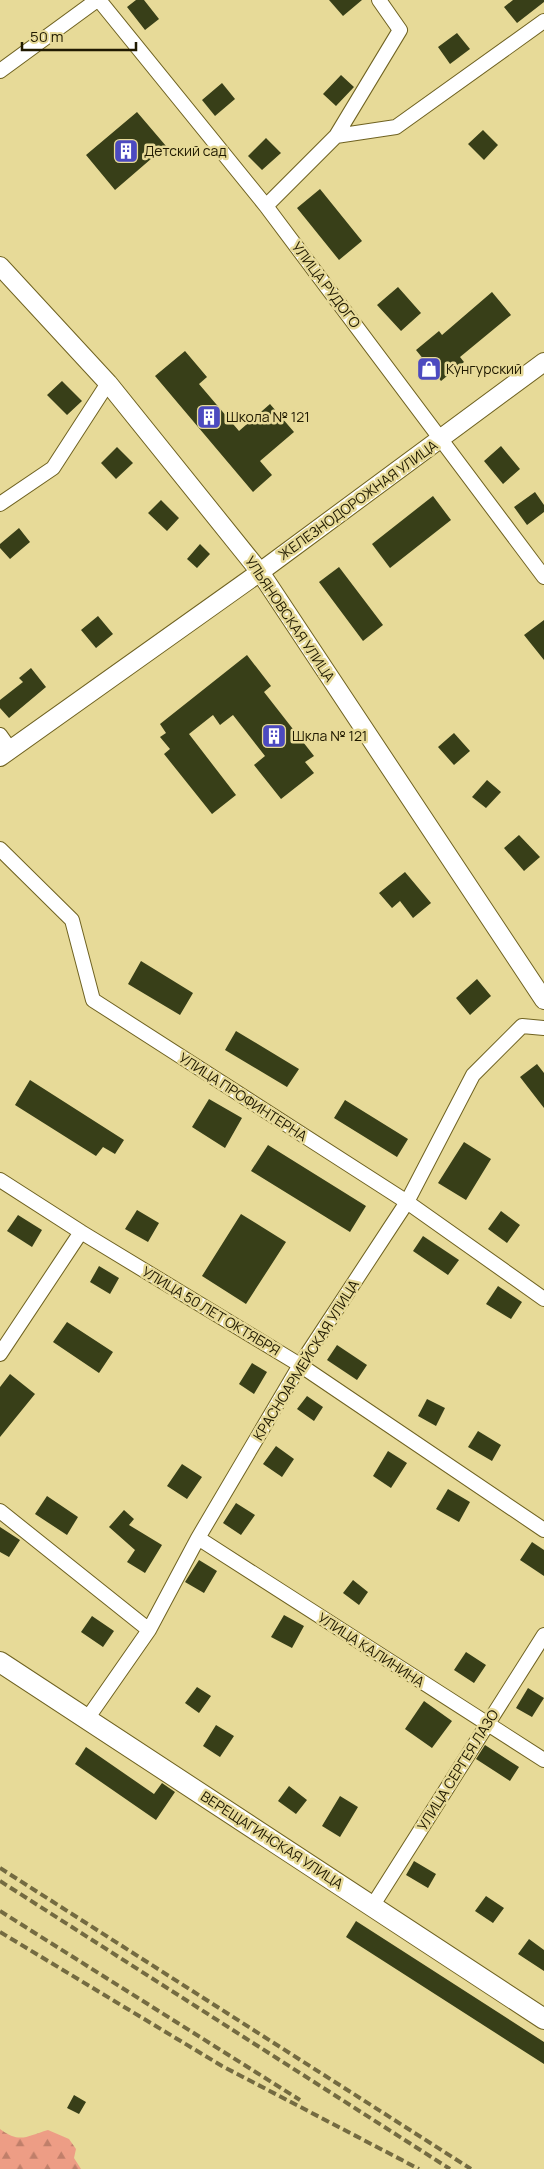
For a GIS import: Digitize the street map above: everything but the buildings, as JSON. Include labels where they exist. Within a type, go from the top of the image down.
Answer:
[{"type":"main road","name":"ВЕРЕЩАГИНСКАЯ УЛИЦА","points":[[0,1662],[544,2019]]},
{"type":"street","points":[[0,71],[98,0]]},
{"type":"street","name":"УЛИЦА РУДОГО","points":[[98,0],[266,206],[544,577]]},
{"type":"street","points":[[266,206],[336,136],[400,30],[379,0]]},
{"type":"street","points":[[336,136],[396,127],[544,21]]},
{"type":"street","name":"УЛЬЯНОВСКАЯ УЛИЦА","points":[[0,266],[108,383],[260,572],[544,1000]]},
{"type":"street","name":"ЖЕЛЕЗНОДОРОЖНАЯ УЛИЦА","points":[[3,747],[260,572],[544,362]]},
{"type":"street","points":[[0,504],[52,468],[108,383]]},
{"type":"street","name":"УЛИЦА ПРОФИНТЕРНА","points":[[0,849],[72,920],[93,1000],[407,1202],[544,1299]]},
{"type":"street","name":"КРАСНОАРМЕЙСКАЯ УЛИЦА","points":[[87,1719],[149,1630],[198,1538],[300,1365],[407,1202],[473,1075],[522,1026],[544,1028]]},
{"type":"street","name":"УЛИЦА 50 ЛЕТ ОКТЯБРЯ","points":[[0,1180],[300,1365],[544,1530]]},
{"type":"street","points":[[0,1354],[82,1232]]},
{"type":"street","points":[[0,1511],[149,1630]]},
{"type":"street","name":"УЛИЦА КАЛИНИНА","points":[[198,1538],[544,1760]]},
{"type":"street","name":"УЛИЦА СЕРГЕЯ ЛАЗО","points":[[373,1905],[544,1635]]},
{"type":"green space","points":[[0,2129],[7,2134],[18,2137],[29,2136],[48,2130],[69,2139],[76,2149],[74,2158],[81,2169],[0,2169]]},
{"type":"railway","points":[[0,1868],[471,2169]]},
{"type":"railway","points":[[0,1881],[450,2169]]},
{"type":"railway","points":[[0,1911],[300,2100]]},
{"type":"railway","points":[[0,1932],[222,2066],[419,2169]]},
{"type":"place","name":"Детский сад","points":[[126,151]]},
{"type":"place","name":"Кунгурский","points":[[429,369]]},
{"type":"place","name":"Школа № 121","points":[[209,417]]},
{"type":"place","name":"Шкла № 121","points":[[274,736]]}]
